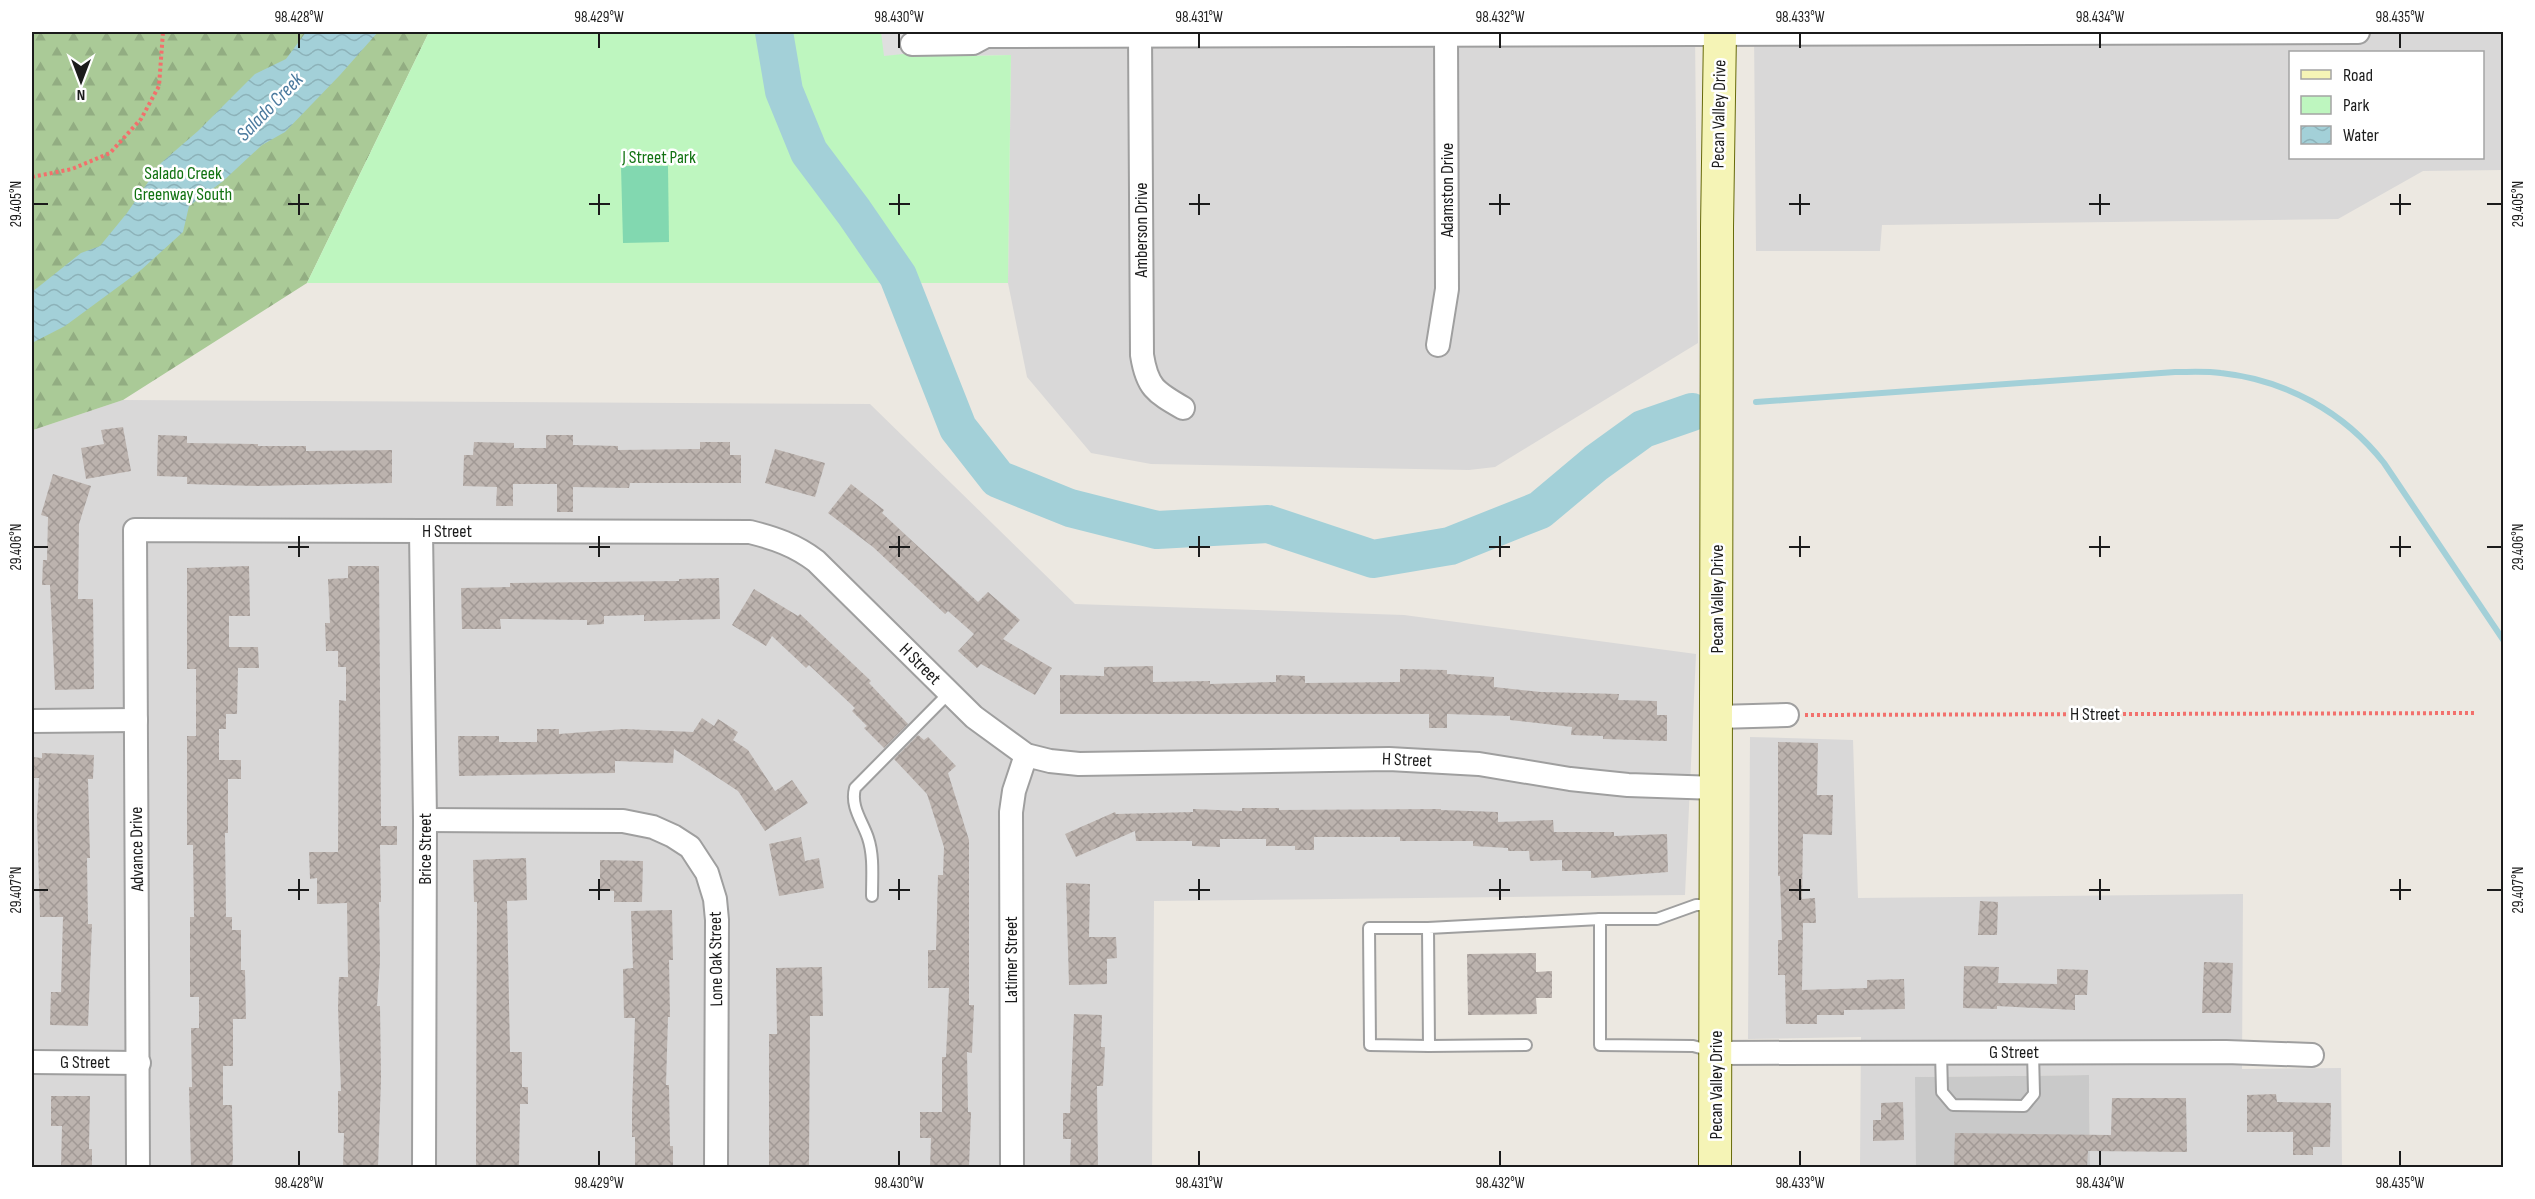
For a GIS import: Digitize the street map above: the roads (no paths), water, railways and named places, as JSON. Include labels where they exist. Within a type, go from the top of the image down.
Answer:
[{"type":"main road","name":"Pecan Valley Drive","points":[[1715,1167],[1717,228],[1720,33]]},
{"type":"street","points":[[911,38],[973,43],[981,34],[2358,32]]},
{"type":"street","name":"Amberson Drive","points":[[1140,34],[1142,355],[1146,377],[1162,396],[1183,408]]},
{"type":"street","name":"Adamston Drive","points":[[1438,345],[1447,289],[1446,34]]},
{"type":"street","name":"H Street","points":[[135,530],[750,532],[799,548],[816,561],[974,717],[1026,755],[1050,761],[1079,764],[1389,759],[1479,764],[1570,779],[1628,785],[1717,788]]},
{"type":"street","name":"Advance Drive","points":[[135,530],[138,1167]]},
{"type":"street","name":"Brice Street","points":[[421,531],[425,820],[424,1167]]},
{"type":"street","points":[[1717,717],[1787,715]]},
{"type":"street","points":[[32,721],[136,720]]},
{"type":"street","name":"Latimer Street","points":[[1012,1167],[1011,812],[1014,791],[1026,755]]},
{"type":"street","name":"Lone Oak Street","points":[[425,820],[633,822],[673,836],[690,847],[707,873],[715,899],[717,920],[716,1167]]},
{"type":"street","name":"G Street","points":[[1715,1053],[2226,1052],[2313,1055]]},
{"type":"street","name":"G Street","points":[[32,1062],[139,1063]]},
{"type":"lane","points":[[872,896],[868,838],[860,822],[854,801],[855,788],[950,693]]},
{"type":"lane","points":[[1526,1045],[1370,1046],[1369,927],[1657,919],[1696,905],[1716,906]]},
{"type":"lane","points":[[1600,919],[1600,1046],[1693,1046],[1706,1048],[1715,1053]]},
{"type":"lane","points":[[1428,927],[1428,1046]]},
{"type":"lane","points":[[1941,1052],[1942,1092],[1953,1105],[2024,1106],[2034,1094],[2033,1052]]},
{"type":"water","name":"Salado Creek","points":[[306,32],[378,32],[285,132],[262,145],[222,182],[189,206],[183,232],[141,270],[65,326],[32,343],[32,292],[81,253],[100,246],[127,213],[161,163],[198,131],[255,74],[286,59]]},
{"type":"waterway","points":[[774,32],[784,91],[809,152],[898,276],[958,428],[998,479],[1070,508],[1157,530],[1268,524],[1373,559],[1450,546],[1540,510],[1596,463],[1643,429],[1692,412]]},
{"type":"waterway","points":[[1756,402],[2175,372],[2221,373],[2268,383],[2312,401],[2351,428],[2368,445],[2384,463],[2504,641]]},
{"type":"park label","name":"J Street Park","points":[[659,157]]},
{"type":"park label","name":"Salado Creek Greenway South","points":[[183,183]]}]
